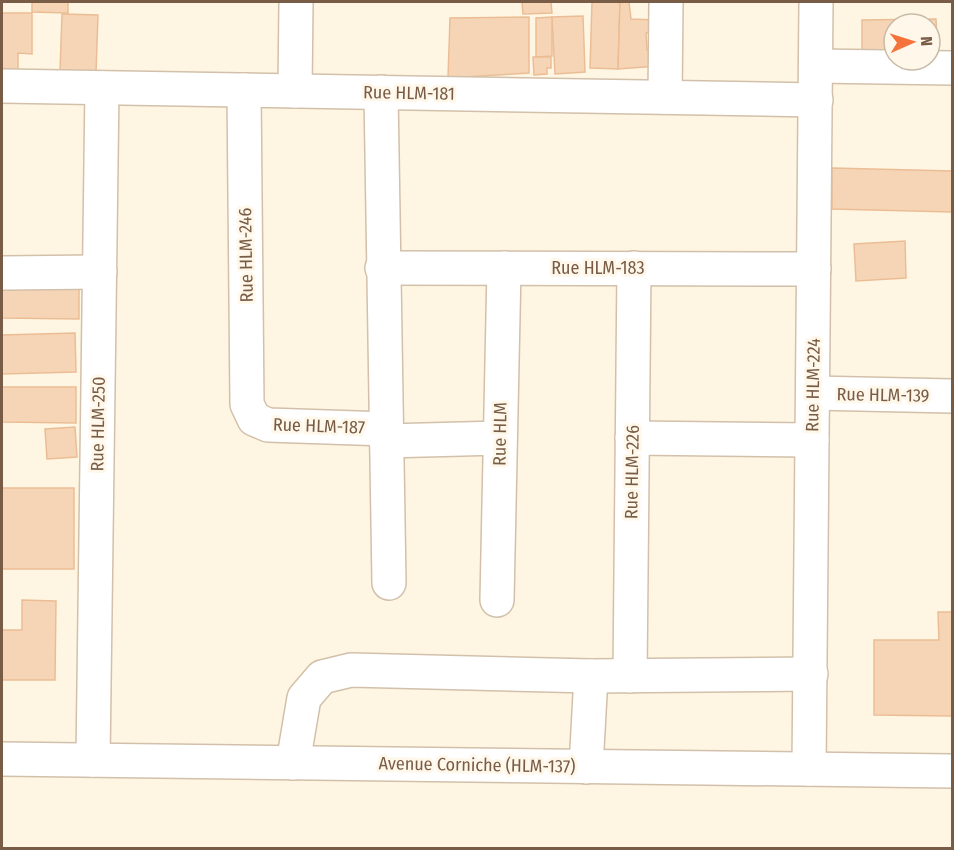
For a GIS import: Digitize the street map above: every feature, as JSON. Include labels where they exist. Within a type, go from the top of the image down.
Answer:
[{"type":"street","points":[[296,91],[297,2]]},
{"type":"street","points":[[665,97],[666,2]]},
{"type":"street","name":"Rue HLM-224","points":[[809,769],[816,2]]},
{"type":"street","points":[[816,66],[952,68]]},
{"type":"street","name":"Rue HLM-181","points":[[2,86],[816,99]]},
{"type":"street","name":"Rue HLM-250","points":[[93,760],[102,88]]},
{"type":"street","name":"Rue HLM-246","points":[[244,90],[247,404],[254,419]]},
{"type":"street","points":[[381,92],[382,268],[389,583]]},
{"type":"street","name":"Rue HLM-183","points":[[382,268],[814,268]]},
{"type":"street","name":"Rue HLM","points":[[497,600],[504,268]]},
{"type":"street","name":"Rue HLM-226","points":[[630,676],[634,268]]},
{"type":"street","points":[[2,273],[100,272]]},
{"type":"street","name":"Rue HLM-139","points":[[813,393],[952,396]]},
{"type":"street","name":"Rue HLM-187","points":[[254,419],[268,425],[386,435],[500,438]]},
{"type":"street","points":[[632,438],[812,440]]},
{"type":"street","points":[[293,763],[304,698],[322,677],[351,670],[591,676],[811,674]]},
{"type":"street","points":[[586,767],[591,676]]},
{"type":"street","name":"Avenue Corniche (HLM-137)","points":[[2,759],[952,771]]},
{"type":"building","points":[[32,2],[68,2],[68,13],[32,12]]},
{"type":"building","points":[[522,2],[551,2],[552,13],[523,14]]},
{"type":"building","points":[[592,2],[620,2],[618,69],[590,68]]},
{"type":"building","points":[[620,2],[629,2],[631,19],[657,20],[658,32],[646,33],[647,50],[656,50],[658,66],[618,69]]},
{"type":"building","points":[[2,13],[32,13],[32,54],[18,53],[18,71],[2,71]]},
{"type":"building","points":[[62,14],[98,15],[96,73],[60,71]]},
{"type":"building","points":[[583,16],[585,72],[555,74],[552,17]]},
{"type":"building","points":[[529,17],[529,73],[448,78],[450,18]]},
{"type":"building","points":[[552,17],[552,56],[536,57],[536,18]]},
{"type":"building","points":[[862,20],[882,20],[882,53],[862,53]]},
{"type":"building","points":[[533,57],[551,57],[551,68],[547,68],[547,74],[534,75]]},
{"type":"building","points":[[832,168],[952,171],[952,212],[832,209]]},
{"type":"building","points":[[905,241],[906,278],[856,281],[854,244]]},
{"type":"building","points":[[2,282],[79,282],[79,319],[2,318]]},
{"type":"building","points":[[75,333],[76,372],[2,374],[2,335]]},
{"type":"building","points":[[2,387],[76,387],[76,423],[2,422]]},
{"type":"building","points":[[75,427],[77,457],[47,459],[45,429]]},
{"type":"building","points":[[2,488],[74,488],[74,569],[2,569]]},
{"type":"building","points":[[22,600],[56,601],[55,680],[2,680],[2,630],[22,630]]},
{"type":"building","points":[[938,612],[952,612],[952,716],[874,715],[874,640],[939,640]]}]
